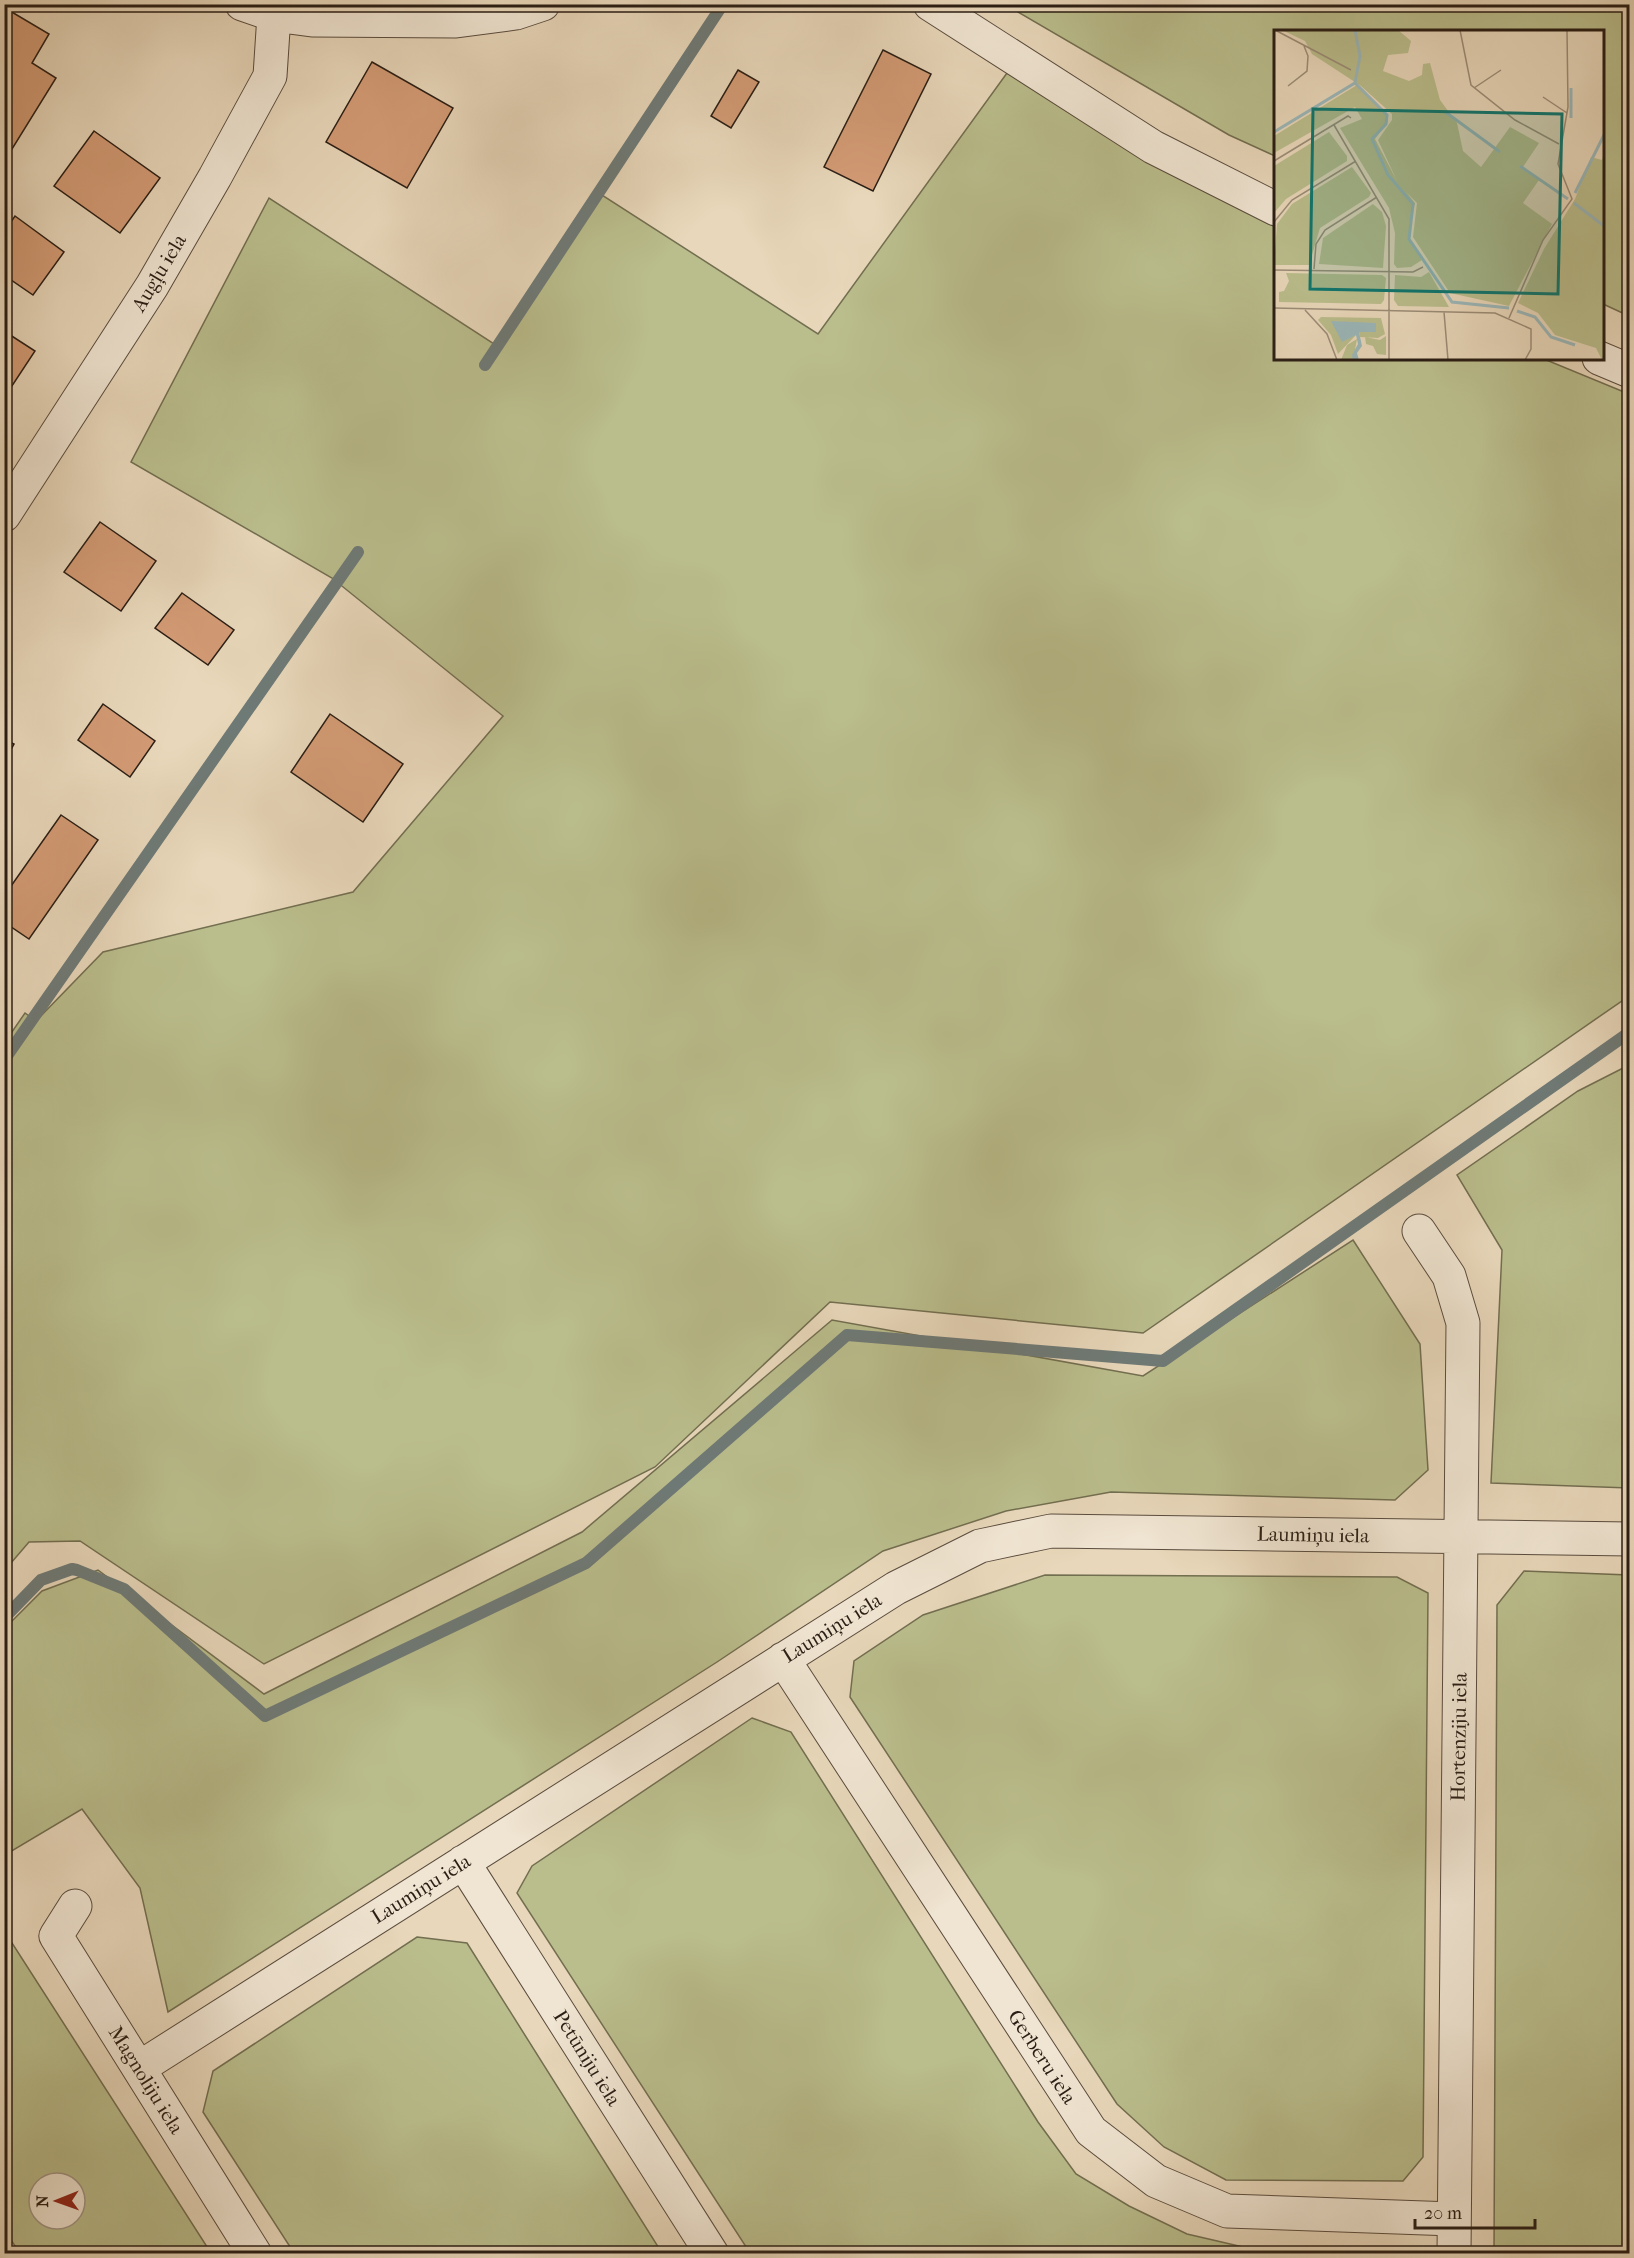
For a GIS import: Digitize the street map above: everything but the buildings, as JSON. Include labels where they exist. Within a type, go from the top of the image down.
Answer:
[{"type":"street","points":[[242,4],[274,15],[312,20],[456,21],[516,13],[543,4]]},
{"type":"street","points":[[930,4],[1153,147],[1274,208]]},
{"type":"street","name":"Augļu iela","points":[[4,515],[152,286],[270,76],[274,15]]},
{"type":"street","points":[[1604,360],[1629,371]]},
{"type":"street","name":"Hortenziju iela","points":[[1419,1232],[1449,1276],[1463,1323],[1454,2253]]},
{"type":"street","name":"Laumiņu iela","points":[[139,2068],[896,1588],[980,1546],[1052,1531],[1629,1539]]},
{"type":"street","name":"Gerberu iela","points":[[783,1659],[1091,2131],[1156,2181],[1227,2211],[1453,2219]]},
{"type":"street","name":"Petūniju iela","points":[[463,1862],[712,2253]]},
{"type":"street","name":"Magnoliju iela","points":[[75,1906],[56,1936],[255,2253]]},
{"type":"green space","points":[[1006,5],[1629,5],[1629,316],[1604,304],[1604,30],[1274,30],[1274,156],[1229,135]]},
{"type":"green space","points":[[1007,73],[1274,224],[1274,360],[1546,360],[1629,394],[1629,996],[1143,1333],[830,1302],[655,1467],[264,1664],[80,1541],[29,1542],[5,1570],[5,1042],[25,1013],[36,1021],[103,952],[353,892],[503,716],[332,578],[131,462],[269,198],[494,344],[602,195],[818,334]]},
{"type":"green space","points":[[1629,1065],[1629,1488],[1491,1483],[1502,1250],[1457,1175],[1578,1091]]},
{"type":"green space","points":[[1353,1240],[1420,1344],[1428,1470],[1395,1500],[1111,1492],[1006,1511],[883,1551],[717,1662],[168,2012],[140,1888],[82,1809],[5,1855],[5,1628],[42,1591],[98,1570],[264,1694],[582,1532],[832,1320],[1143,1376]]},
{"type":"green space","points":[[1524,1571],[1629,1575],[1629,2253],[1494,2253],[1497,1605]]},
{"type":"green space","points":[[1045,1575],[1397,1577],[1428,1593],[1423,2157],[1403,2181],[1226,2180],[1164,2147],[1117,2104],[850,1697],[854,1661],[923,1615]]},
{"type":"green space","points":[[752,1718],[791,1732],[1038,2122],[1076,2174],[1129,2206],[1187,2234],[1269,2253],[750,2253],[517,1893],[532,1866]]},
{"type":"green space","points":[[4,1932],[211,2253],[20,2253],[4,2230]]},
{"type":"green space","points":[[417,1937],[467,1943],[662,2253],[294,2253],[203,2112],[213,2071]]},
{"type":"waterway","points":[[485,365],[723,4]]},
{"type":"waterway","points":[[4,1060],[358,552]]},
{"type":"waterway","points":[[4,1618],[41,1580],[72,1569],[77,1570],[124,1589],[265,1716],[586,1563],[847,1335],[1163,1361],[1630,1032]]}]
